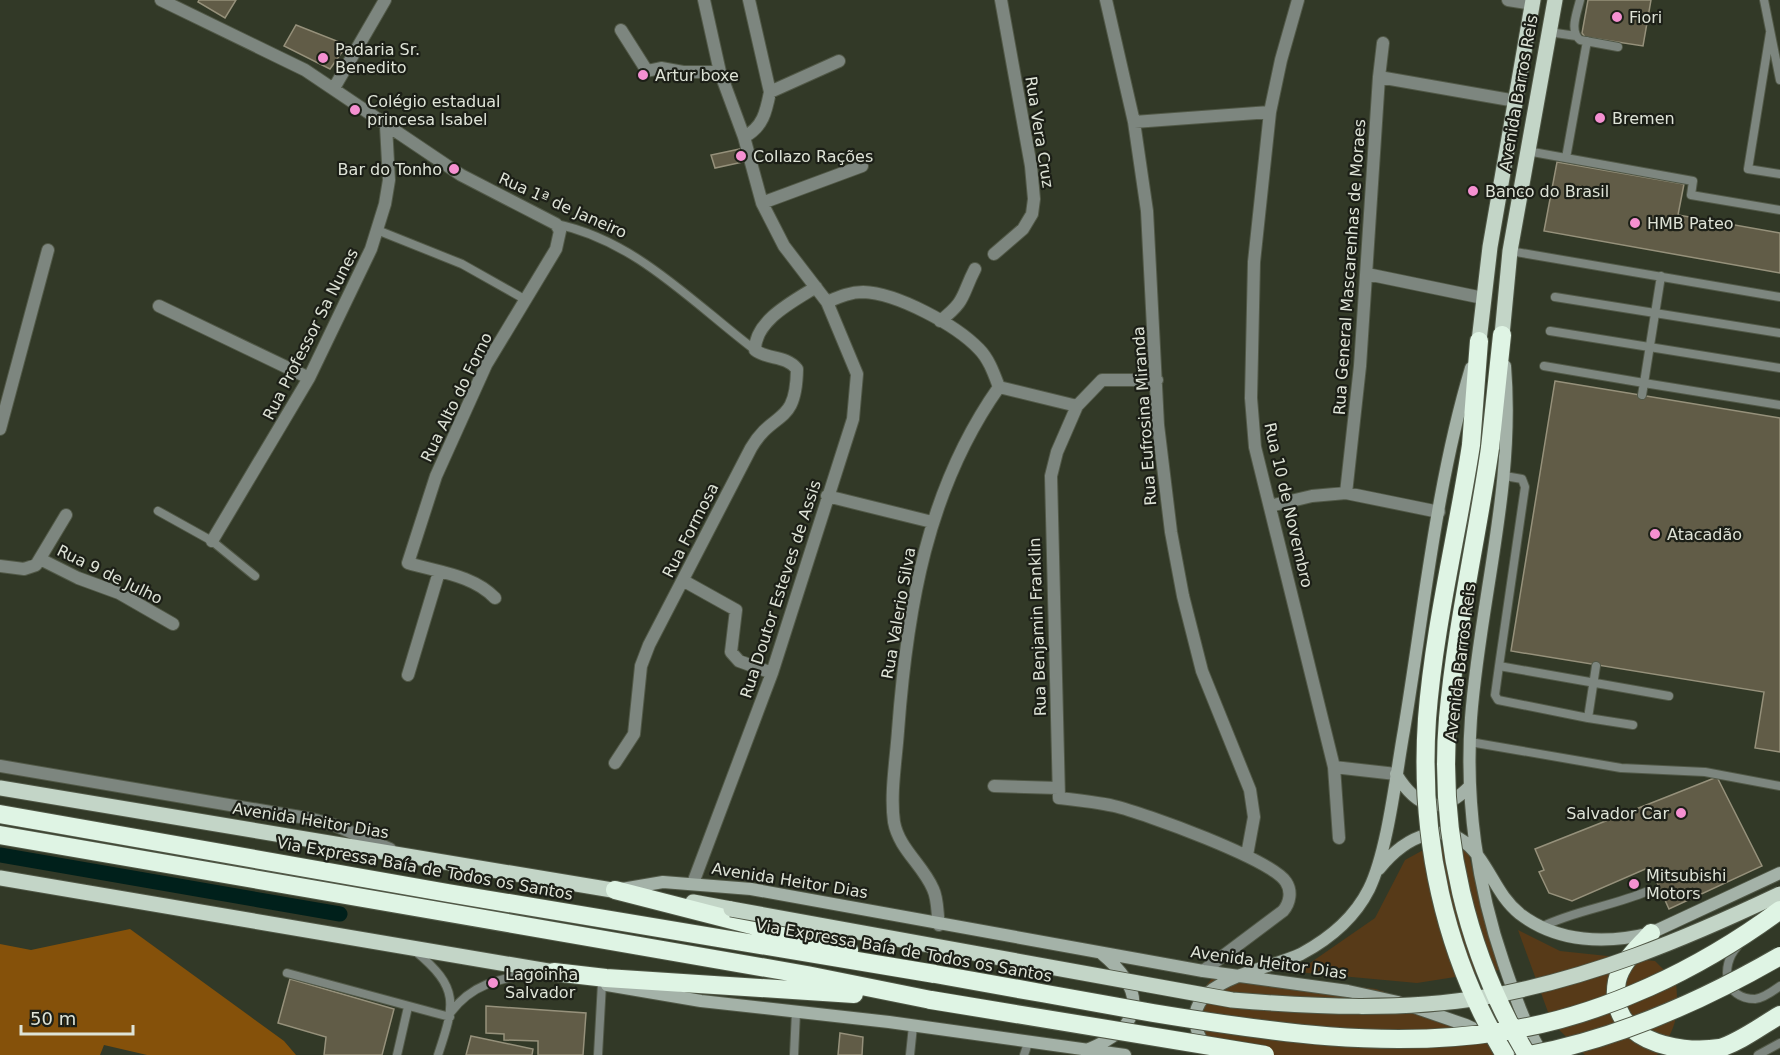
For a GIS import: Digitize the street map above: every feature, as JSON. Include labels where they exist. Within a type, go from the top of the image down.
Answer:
[{"type":"highway","name":"Avenida Barros Reis","points":[[1502,335],[1490,447],[1453,674],[1446,768],[1455,865],[1476,944],[1488,976],[1528,1055]]},
{"type":"highway","name":"Avenida Barros Reis","points":[[1479,341],[1471,445],[1427,718],[1428,813],[1434,868],[1455,946],[1468,982],[1505,1055]]},
{"type":"highway","name":"Via Expressa Baía de Todos os Santos","points":[[0,814],[1192,1019],[1279,1031],[1377,1039],[1472,1035],[1536,1025],[1609,1003],[1684,969],[1780,910]]},
{"type":"highway","points":[[0,835],[725,961],[931,1000],[1265,1055]]},
{"type":"highway","points":[[615,890],[730,915],[935,974]]},
{"type":"highway","points":[[1651,933],[1631,956],[1617,980],[1616,990],[1623,1017],[1642,1040],[1665,1051],[1714,1052],[1780,1015]]},
{"type":"highway","points":[[1528,1055],[1593,1041],[1645,1022],[1689,1003],[1780,956]]},
{"type":"highway","points":[[549,971],[606,978],[722,984],[931,1000]]},
{"type":"main road","name":"Avenida Barros Reis","points":[[1543,1055],[1519,1008],[1496,940],[1477,855],[1470,786],[1470,742],[1476,675],[1505,476],[1508,415],[1502,335],[1510,251],[1555,0]]},
{"type":"main road","name":"Avenida Barros Reis","points":[[1235,976],[1282,962],[1321,941],[1356,910],[1377,872],[1396,774],[1439,512],[1461,403],[1479,341],[1483,298],[1533,2]]},
{"type":"main road","points":[[1396,774],[1407,792],[1424,804],[1446,804],[1470,786]]},
{"type":"main road","name":"Avenida Heitor Dias","points":[[0,788],[615,890],[663,882],[751,889],[939,925],[1203,971],[1348,991],[1385,999],[1466,1025],[1528,1055]]},
{"type":"main road","points":[[1377,872],[1402,845],[1425,835],[1450,835],[1463,841],[1477,855],[1507,902],[1521,915],[1541,927],[1564,935],[1593,940],[1622,939],[1651,933],[1780,873]]},
{"type":"main road","points":[[0,878],[549,971],[701,1001],[913,1026],[1048,1055]]},
{"type":"main road","points":[[730,915],[1232,1000],[1294,1005],[1400,1006],[1483,997],[1596,970],[1687,936],[1780,894]]},
{"type":"main road","points":[[1088,1050],[1111,1040],[1123,1030],[1130,1018],[1133,1004],[1132,991],[1123,974],[1101,953]]},
{"type":"main road","points":[[1213,1055],[1197,1035],[1198,1008],[1204,996],[1235,976]]},
{"type":"main road","points":[[1026,1049],[1088,1050],[1125,1055]]},
{"type":"street","name":"Rua 1ª de Janeiro","points":[[161,0],[267,50],[334,88],[386,126],[461,175],[556,224]]},
{"type":"street","points":[[334,88],[385,0]]},
{"type":"street","points":[[704,0],[720,72],[744,137],[762,203],[784,246],[827,302],[847,294],[866,292],[914,307],[940,321],[980,349],[999,387],[1077,406]]},
{"type":"street","points":[[744,137],[759,126],[767,111],[770,92],[749,0]]},
{"type":"street","name":"Rua Vera Cruz","points":[[994,254],[1023,229],[1032,214],[1034,199],[1031,166],[1001,0]]},
{"type":"street","name":"Rua Eufrosina Miranda","points":[[1106,0],[1134,122],[1147,211],[1164,478],[1183,596],[1202,672],[1253,803],[1252,832],[1247,855]]},
{"type":"street","name":"Rua 10 de Novembro","points":[[1298,0],[1281,60],[1270,112],[1254,262],[1251,398],[1255,447],[1334,767],[1339,837]]},
{"type":"street","points":[[1508,0],[1533,2]]},
{"type":"street","points":[[621,30],[647,71],[661,68],[683,72],[720,72]]},
{"type":"street","name":"Rua General Mascarenhas de Moraes","points":[[1346,493],[1360,366],[1378,77],[1383,43]]},
{"type":"street","points":[[770,92],[839,61]]},
{"type":"street","points":[[1378,77],[1516,101]]},
{"type":"street","points":[[1134,122],[1270,112]]},
{"type":"street","name":"Rua Professor Sa Nunes","points":[[212,541],[309,378],[361,271],[377,230],[389,180],[386,126]]},
{"type":"street","points":[[762,203],[862,166]]},
{"type":"street","name":"Rua Alto do Forno","points":[[495,598],[485,588],[473,582],[408,563],[436,477],[477,385],[556,249],[560,231],[556,224]]},
{"type":"street","points":[[0,429],[48,250]]},
{"type":"street","points":[[940,321],[956,309],[967,293],[975,269]]},
{"type":"street","points":[[1367,274],[1483,298]]},
{"type":"street","points":[[755,350],[758,333],[774,316],[816,287]]},
{"type":"street","name":"Rua Doutor Esteves de Assis","points":[[693,883],[772,673],[853,419],[857,374],[827,302]]},
{"type":"street","points":[[159,306],[309,378]]},
{"type":"street","name":"Rua Formosa","points":[[615,763],[634,734],[641,666],[648,645],[756,440],[785,416],[793,403],[797,369],[792,362],[761,355],[755,350]]},
{"type":"street","name":"Rua Benjamin Franklin","points":[[1058,788],[1051,476],[1057,452],[1077,406],[1102,380],[1157,380]]},
{"type":"street","name":"Rua Valerio Silva","points":[[939,925],[933,888],[902,843],[894,820],[901,693],[917,577],[932,522],[965,442],[999,387]]},
{"type":"street","points":[[1270,506],[1312,496],[1346,493],[1439,512]]},
{"type":"street","points":[[827,496],[932,522]]},
{"type":"street","points":[[40,559],[66,515]]},
{"type":"street","name":"Rua 9 de Julho","points":[[0,566],[30,568],[40,559],[78,578],[119,593],[173,624]]},
{"type":"street","points":[[408,675],[439,572]]},
{"type":"street","points":[[684,580],[736,610],[731,652],[739,661],[772,673]]},
{"type":"street","points":[[0,766],[312,819],[334,825],[396,852]]},
{"type":"street","points":[[1334,767],[1396,774]]},
{"type":"street","points":[[994,786],[1058,788],[1059,798],[1116,807],[1247,855],[1276,872],[1286,882],[1290,894],[1288,905],[1269,923],[1203,971]]},
{"type":"lane","points":[[1576,36],[1573,31],[1580,0]]},
{"type":"lane","points":[[1764,0],[1780,80]]},
{"type":"lane","points":[[1549,32],[1576,36],[1587,41],[1618,47]]},
{"type":"lane","points":[[1770,33],[1748,169],[1780,174]]},
{"type":"lane","points":[[1566,158],[1587,41]]},
{"type":"lane","points":[[1764,69],[1779,72]]},
{"type":"lane","points":[[1527,151],[1693,181],[1690,195],[1780,210]]},
{"type":"lane","name":"Rua 1ª de Janeiro","points":[[556,224],[599,236],[631,254],[755,350]]},
{"type":"lane","points":[[377,230],[462,264],[526,300]]},
{"type":"lane","points":[[1510,251],[1780,297]]},
{"type":"lane","points":[[1642,395],[1661,276]]},
{"type":"lane","points":[[1555,297],[1780,333]]},
{"type":"lane","points":[[1550,331],[1780,368]]},
{"type":"lane","points":[[1544,366],[1780,405]]},
{"type":"lane","points":[[1505,476],[1522,479],[1525,487],[1495,694],[1498,700],[1633,725]]},
{"type":"lane","points":[[158,511],[212,541],[255,576]]},
{"type":"lane","points":[[1499,666],[1669,696]]},
{"type":"lane","points":[[1588,718],[1596,666]]},
{"type":"lane","points":[[1470,742],[1621,768],[1705,772],[1780,786]]},
{"type":"lane","points":[[1541,927],[1568,914],[1620,903],[1648,891]]},
{"type":"lane","points":[[1780,903],[1759,922],[1731,954],[1726,964],[1726,975],[1734,990],[1741,996],[1756,999],[1780,986]]},
{"type":"lane","points":[[412,948],[432,965],[446,984],[451,1015]]},
{"type":"lane","points":[[438,1055],[451,1015],[462,997],[476,988],[511,977],[549,971]]},
{"type":"lane","points":[[287,973],[408,1007],[451,1015]]},
{"type":"lane","points":[[598,1055],[602,983]]},
{"type":"lane","points":[[397,1055],[408,1007]]},
{"type":"lane","points":[[794,1055],[796,1012]]},
{"type":"lane","points":[[910,1055],[913,1026]]},
{"type":"lane","points":[[1758,1055],[1780,1043]]},
{"type":"shaded area","points":[[1467,846],[1476,885],[1506,969],[1417,983],[1297,972],[1375,918],[1405,860],[1427,848]]},
{"type":"shaded area","points":[[130,929],[284,1041],[296,1055],[147,1055],[104,1045],[100,1055],[0,1055],[0,944],[31,950]]},
{"type":"shaded area","points":[[1518,930],[1560,951],[1655,961],[1676,982],[1677,1004],[1673,1029],[1657,1055],[1585,1055],[1552,1023]]},
{"type":"shaded area","points":[[1219,970],[1376,989],[1509,1035],[1493,1055],[1244,1055],[1196,1041],[1200,993]]},
{"type":"building","points":[[199,0],[236,0],[225,18],[198,2]]},
{"type":"building","name":"Fiori","points":[[1588,0],[1651,0],[1643,46],[1585,37],[1582,33]]},
{"type":"building","name":"Padaria Sr. Benedito","points":[[296,25],[347,45],[330,69],[284,46]]},
{"type":"building","points":[[740,149],[743,162],[715,168],[711,155]]},
{"type":"building","name":"HMB Pateo","points":[[1557,162],[1684,184],[1678,215],[1780,233],[1780,273],[1544,231]]},
{"type":"building","name":"Atacadão","points":[[1555,381],[1780,418],[1780,752],[1755,748],[1764,692],[1511,651]]},
{"type":"building","name":"Salvador Car","points":[[1717,777],[1762,866],[1669,909],[1650,867],[1572,901],[1549,893],[1539,872],[1544,870],[1535,849]]},
{"type":"building","points":[[290,979],[394,1009],[382,1055],[324,1055],[326,1037],[278,1023]]},
{"type":"building","points":[[486,1006],[586,1013],[583,1055],[538,1055],[538,1041],[504,1040],[504,1034],[486,1033]]},
{"type":"building","points":[[840,1033],[863,1037],[862,1055],[838,1055]]},
{"type":"building","points":[[471,1036],[533,1049],[532,1055],[466,1055]]},
{"type":"waterway","points":[[0,855],[340,914]]},
{"type":"place","name":"Fiori","points":[[1617,17]]},
{"type":"place","name":"Padaria Sr. Benedito","points":[[323,58]]},
{"type":"place","name":"Artur boxe","points":[[643,75]]},
{"type":"place","name":"Colégio estadual princesa Isabel","points":[[355,110]]},
{"type":"place","name":"Bremen","points":[[1600,118]]},
{"type":"place","name":"Collazo Rações","points":[[741,156]]},
{"type":"place","name":"Bar do Tonho","points":[[454,169]]},
{"type":"place","name":"Banco do Brasil","points":[[1473,191]]},
{"type":"place","name":"HMB Pateo","points":[[1635,223]]},
{"type":"place","name":"Atacadão","points":[[1655,534]]},
{"type":"place","name":"Salvador Car","points":[[1681,813]]},
{"type":"place","name":"Mitsubishi Motors","points":[[1634,884]]},
{"type":"place","name":"Lagoinha Salvador","points":[[493,983]]}]
